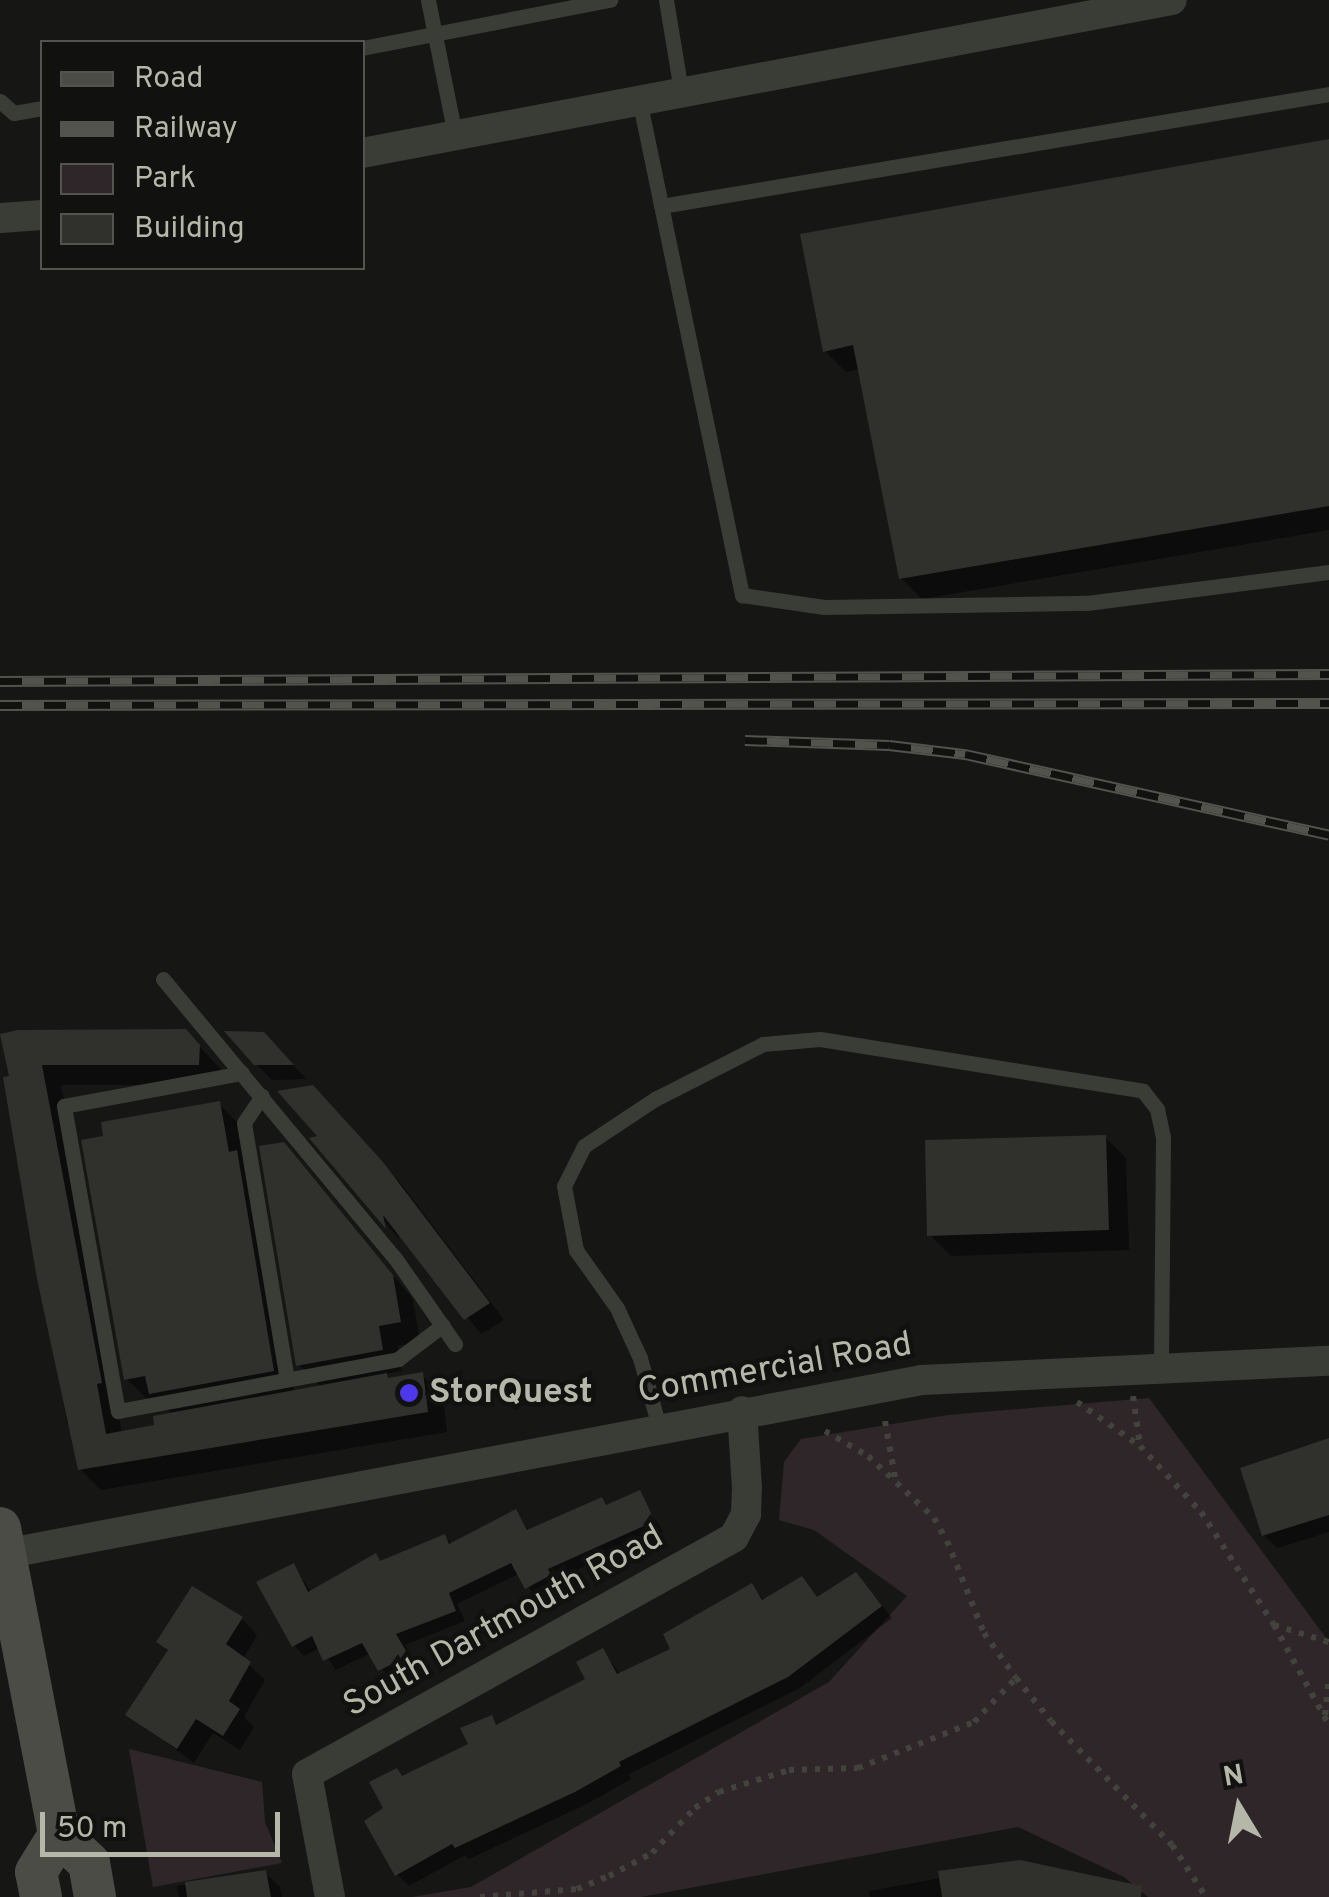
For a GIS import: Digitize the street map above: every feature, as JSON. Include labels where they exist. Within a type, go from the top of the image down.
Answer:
[{"type":"main road","points":[[2,1541],[14,1666],[59,1835],[89,1864],[94,1897]]},
{"type":"main road","points":[[41,1897],[36,1872],[59,1835]]},
{"type":"street","points":[[365,152],[1172,0]]},
{"type":"street","points":[[0,218],[40,215]]},
{"type":"street","name":"Commercial Road","points":[[2,1541],[922,1380],[1329,1361]]},
{"type":"street","name":"South Dartmouth Road","points":[[330,1897],[307,1774],[734,1537],[746,1501],[742,1411]]},
{"type":"lane","points":[[428,0],[455,135]]},
{"type":"lane","points":[[365,48],[610,0]]},
{"type":"lane","points":[[666,0],[681,91]]},
{"type":"lane","points":[[661,206],[1329,94]]},
{"type":"lane","points":[[639,99],[742,595],[824,607],[1087,603],[1329,572]]},
{"type":"lane","points":[[0,101],[14,114],[40,108]]},
{"type":"lane","points":[[162,979],[395,1258],[455,1344]]},
{"type":"lane","points":[[658,1427],[640,1358],[625,1325],[576,1250],[564,1186],[584,1146],[655,1099],[763,1044],[820,1039],[1143,1091],[1157,1110],[1163,1137],[1161,1366]]},
{"type":"lane","points":[[242,1073],[64,1106],[118,1411],[398,1359],[443,1326]]},
{"type":"lane","points":[[262,1096],[244,1122],[287,1379]]},
{"type":"path","points":[[1133,1395],[1140,1446]]},
{"type":"path","points":[[1072,1399],[1140,1446],[1201,1512],[1274,1625],[1327,1721]]},
{"type":"path","points":[[885,1420],[895,1478]]},
{"type":"path","points":[[825,1431],[895,1478],[934,1518],[947,1540],[984,1633],[1016,1678],[1050,1721],[1172,1845],[1206,1897]]},
{"type":"path","points":[[1274,1625],[1329,1642]]},
{"type":"path","points":[[1327,1721],[1329,1677]]},
{"type":"path","points":[[480,1897],[576,1889],[609,1876],[652,1853],[695,1808],[719,1792],[790,1770],[858,1768],[974,1722],[1016,1678]]},
{"type":"green space","points":[[1149,1398],[1329,1642],[1329,1897],[1148,1897],[1124,1877],[1018,1827],[641,1897],[412,1897],[471,1887],[829,1682],[907,1596],[814,1530],[779,1520],[784,1462],[801,1439],[948,1415]]},
{"type":"green space","points":[[129,1749],[262,1782],[265,1822],[282,1863],[153,1887]]},
{"type":"building","points":[[1329,139],[1329,506],[899,579],[853,345],[823,352],[800,234]]},
{"type":"building","points":[[186,1029],[200,1045],[199,1065],[42,1065],[102,1383],[97,1384],[106,1434],[154,1425],[153,1416],[387,1373],[388,1378],[423,1372],[428,1412],[78,1470],[37,1279],[3,1077],[9,1076],[0,1034],[18,1030]]},
{"type":"building","points":[[224,1031],[264,1032],[294,1065],[254,1065]]},
{"type":"building","points":[[313,1085],[383,1162],[490,1303],[464,1320],[383,1215],[386,1229],[309,1138],[317,1136],[277,1091]]},
{"type":"building","points":[[220,1101],[229,1152],[237,1150],[274,1371],[149,1394],[145,1376],[124,1380],[81,1140],[103,1136],[101,1122]]},
{"type":"building","points":[[1106,1135],[1109,1230],[927,1236],[925,1140]]},
{"type":"building","points":[[284,1142],[393,1275],[401,1322],[379,1326],[383,1350],[296,1366],[259,1146]]},
{"type":"building","points":[[1329,1438],[1329,1515],[1262,1536],[1240,1468]]},
{"type":"building","points":[[640,1490],[655,1521],[548,1569],[551,1575],[525,1589],[511,1563],[449,1593],[456,1611],[396,1634],[409,1656],[378,1671],[362,1643],[323,1661],[312,1636],[292,1647],[256,1582],[294,1563],[308,1592],[376,1553],[380,1561],[445,1534],[449,1544],[516,1509],[527,1530],[602,1497],[606,1505]]},
{"type":"building","points":[[856,1572],[882,1606],[788,1677],[619,1762],[621,1766],[575,1792],[455,1848],[452,1844],[395,1876],[364,1821],[383,1808],[369,1782],[397,1768],[402,1776],[468,1744],[460,1728],[492,1715],[496,1725],[585,1679],[576,1662],[603,1648],[617,1674],[670,1649],[663,1634],[752,1583],[762,1600],[802,1576],[817,1597]]},
{"type":"building","points":[[192,1586],[243,1617],[226,1644],[251,1662],[229,1701],[240,1709],[223,1736],[196,1719],[177,1749],[125,1715],[168,1650],[156,1642]]},
{"type":"building","points":[[1020,1860],[1142,1886],[1141,1897],[942,1897],[938,1871]]},
{"type":"building","points":[[266,1870],[271,1897],[187,1897],[185,1882]]},
{"type":"railway","points":[[0,681],[1329,674]]},
{"type":"railway","points":[[0,705],[1329,703]]},
{"type":"railway","points":[[745,740],[889,745],[965,754],[1329,835]]},
{"type":"place","name":"StorQuest","points":[[409,1393]]}]
